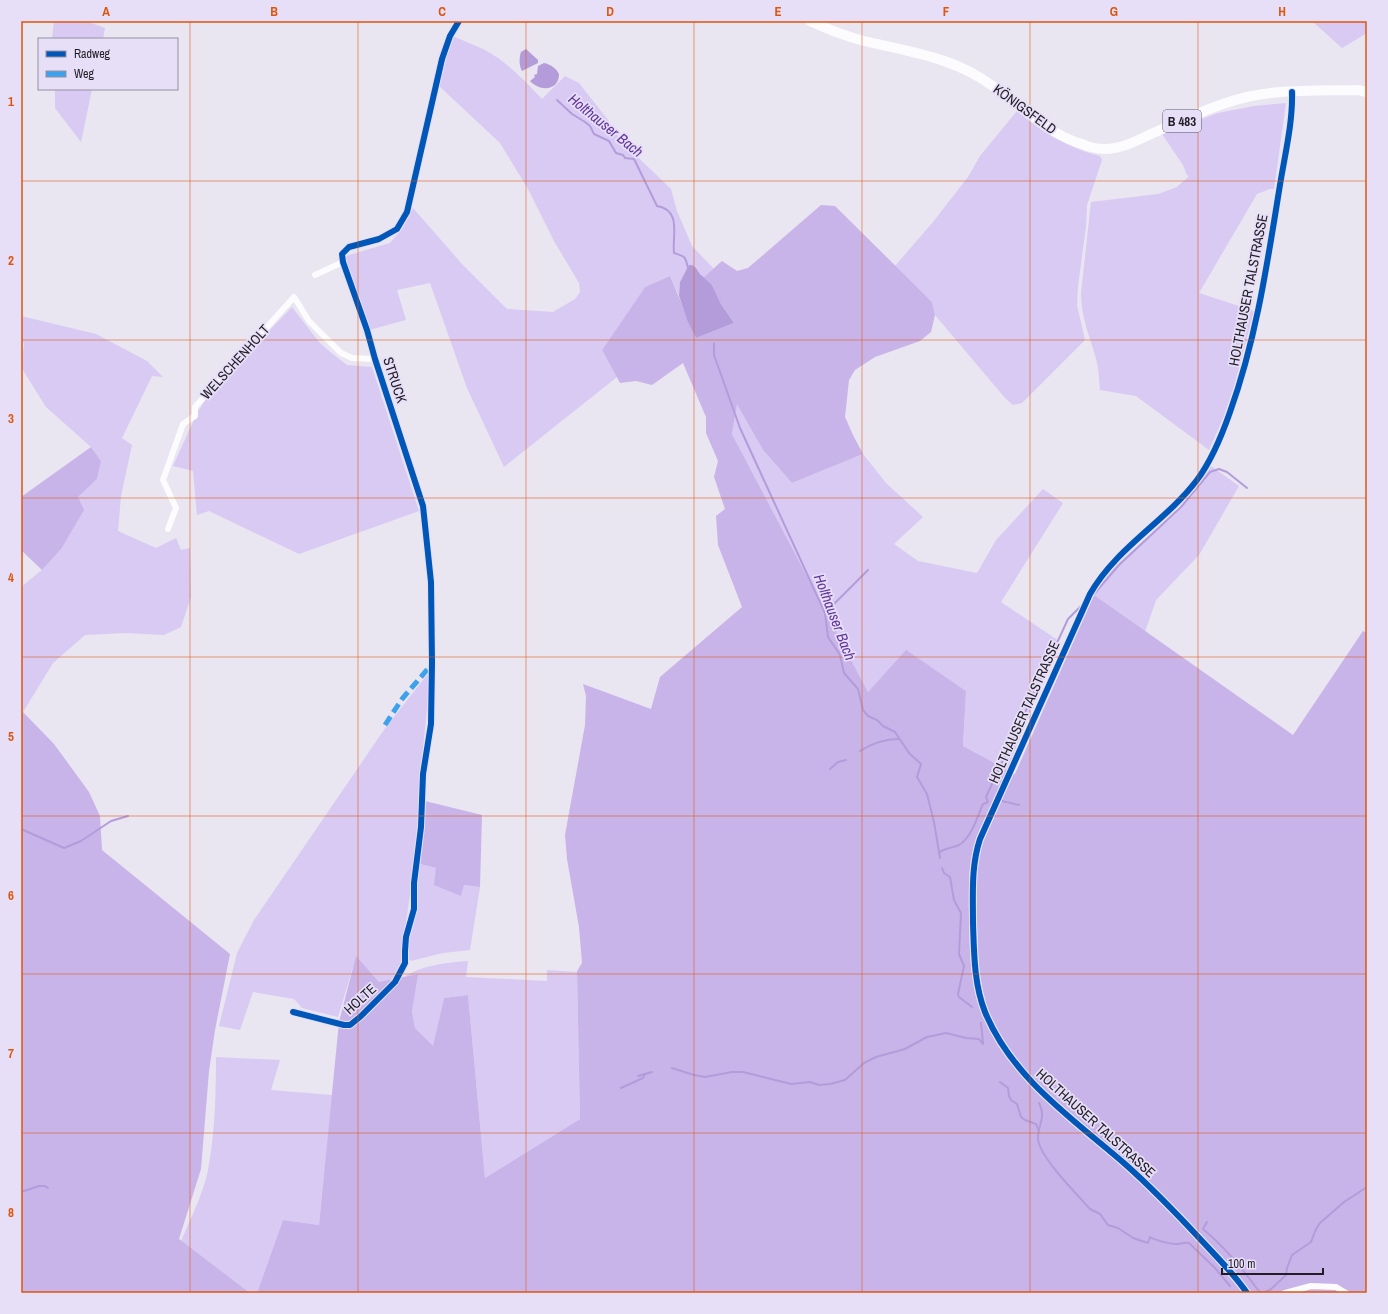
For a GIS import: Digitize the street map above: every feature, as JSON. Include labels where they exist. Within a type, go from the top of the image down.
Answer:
[{"type":"main road","name":"KÖNIGSFELD","points":[[810,21],[828,25],[862,40],[939,59],[953,64],[979,77],[1007,96],[1044,126],[1073,142],[1096,149],[1107,149],[1125,145],[1224,103],[1252,96],[1292,92],[1358,90],[1367,92]]},
{"type":"street","points":[[315,276],[343,262],[342,254],[349,247],[379,239],[397,228],[407,212],[442,59],[450,36],[459,21]]},
{"type":"street","name":"HOLTHAUSER TALSTRASSE","points":[[1247,1293],[1229,1270],[1161,1198],[1125,1164],[1040,1090],[1016,1065],[989,1020],[977,984],[974,940],[973,885],[974,862],[980,839],[1090,594],[1108,567],[1170,510],[1197,480],[1211,458],[1225,427],[1243,376],[1260,306],[1290,122],[1292,92]]},
{"type":"street","name":"STRUCK","points":[[343,262],[368,330],[375,359],[423,506],[431,582],[431,724],[423,774],[421,827],[414,883],[414,909],[406,937],[405,963]]},
{"type":"street","name":"WELSCHENHOLT","points":[[168,529],[176,508],[163,480],[183,424],[195,416],[195,407],[294,297],[309,321],[341,354],[352,358],[375,359]]},
{"type":"street","name":"HOLTE","points":[[293,1012],[344,1025],[350,1024],[360,1018],[395,982],[405,963]]},
{"type":"street","points":[[1285,1293],[1311,1286],[1336,1287],[1346,1293]]},
{"type":"shaded area","points":[[54,21],[86,21],[105,28],[103,38],[52,38]]},
{"type":"shaded area","points":[[1312,21],[1367,21],[1367,33],[1342,48]]},
{"type":"shaded area","points":[[453,36],[485,50],[501,60],[522,78],[542,99],[565,76],[579,83],[608,120],[621,141],[671,189],[677,211],[692,246],[714,269],[703,278],[696,268],[683,276],[679,296],[670,276],[645,287],[602,350],[617,377],[504,467],[467,388],[430,283],[397,290],[406,320],[369,330],[345,265],[345,257],[349,255],[390,243],[402,229],[413,208],[462,264],[507,309],[553,312],[575,299],[580,292],[579,283],[554,241],[528,189],[500,143],[438,85],[447,50]]},
{"type":"shaded area","points":[[526,49],[538,60],[538,63],[522,71],[520,57],[521,52]]},
{"type":"shaded area","points":[[544,63],[549,64],[557,70],[559,74],[556,84],[548,88],[539,87],[530,81],[535,77],[534,75],[537,74],[538,66]]},
{"type":"shaded area","points":[[55,90],[92,90],[81,142],[55,108]]},
{"type":"shaded area","points":[[1286,103],[1274,189],[1257,194],[1199,293],[1254,311],[1235,383],[1224,416],[1209,450],[1136,396],[1100,390],[1097,363],[1084,319],[1081,302],[1091,202],[1158,194],[1177,187],[1189,176],[1162,134],[1218,113],[1254,106]]},
{"type":"shaded area","points":[[1017,111],[1056,138],[1077,149],[1100,156],[1102,160],[1087,205],[1086,227],[1078,286],[1077,305],[1085,340],[1022,403],[1013,405],[1005,398],[935,315],[932,302],[895,266],[933,222],[968,177],[980,156]]},
{"type":"shaded area","points":[[821,205],[835,206],[932,302],[935,315],[931,332],[920,341],[875,357],[855,370],[849,380],[845,417],[863,454],[792,483],[763,450],[737,404],[732,434],[868,692],[906,650],[966,691],[963,746],[1015,774],[1094,595],[1293,735],[1363,631],[1367,633],[1367,1293],[257,1293],[283,1220],[319,1225],[339,1022],[356,956],[379,982],[418,974],[412,1011],[415,1028],[433,1046],[444,998],[468,995],[485,1178],[580,1119],[577,971],[582,963],[579,927],[567,859],[565,835],[585,725],[586,696],[583,684],[651,709],[660,677],[742,607],[718,545],[716,516],[725,509],[714,477],[718,461],[706,433],[706,417],[683,363],[652,385],[636,381],[620,383],[602,350],[645,287],[670,276],[696,338],[734,323],[721,304],[712,285],[703,278],[722,261],[737,271],[748,268]]},
{"type":"shaded area","points":[[689,265],[696,268],[712,285],[721,304],[734,323],[696,338],[688,322],[679,296],[680,282]]},
{"type":"shaded area","points":[[292,307],[319,342],[347,365],[372,367],[419,511],[299,554],[209,511],[197,515],[193,471],[173,466],[197,413],[211,391]]},
{"type":"shaded area","points":[[21,316],[96,334],[147,361],[163,377],[152,376],[122,438],[132,445],[121,496],[118,531],[156,548],[176,538],[181,550],[190,548],[191,597],[181,627],[164,635],[126,633],[85,635],[53,663],[23,712],[21,710],[21,587],[42,570],[61,549],[78,497],[97,479],[101,461],[91,447],[46,407],[21,367],[24,344],[21,336]]},
{"type":"shaded area","points":[[737,403],[763,450],[792,483],[863,454],[886,483],[923,517],[894,544],[918,561],[977,573],[996,540],[1043,489],[1063,503],[1001,602],[1059,641],[1007,770],[963,746],[966,691],[906,651],[868,692],[732,434]]},
{"type":"shaded area","points":[[91,447],[101,461],[97,479],[78,497],[84,510],[61,549],[42,570],[21,550],[21,497]]},
{"type":"shaded area","points":[[1211,466],[1239,486],[1199,555],[1156,600],[1145,632],[1094,595],[1110,571],[1192,496]]},
{"type":"shaded area","points":[[431,670],[420,778],[419,834],[400,972],[390,980],[379,982],[356,957],[338,1017],[302,1008],[294,999],[253,992],[240,1030],[219,1026],[237,953],[254,920],[386,727]]},
{"type":"shaded area","points":[[21,710],[54,744],[89,792],[100,816],[102,850],[230,954],[215,1030],[209,1071],[201,1169],[179,1239],[250,1293],[21,1293]]},
{"type":"shaded area","points":[[425,801],[482,815],[480,887],[464,885],[461,896],[434,885],[436,868],[420,864]]},
{"type":"shaded area","points":[[420,864],[436,868],[461,895],[464,885],[480,887],[470,950],[443,953],[411,961],[408,958],[407,942],[417,902],[416,881]]},
{"type":"shaded area","points":[[468,961],[466,977],[547,981],[547,970],[577,972],[580,1119],[485,1178],[468,995],[444,998],[433,1047],[415,1028],[412,1011],[417,974],[404,977],[426,967],[452,962]]},
{"type":"shaded area","points":[[216,1057],[280,1060],[271,1090],[332,1095],[319,1225],[283,1220],[257,1293],[250,1293],[181,1241],[200,1197],[208,1170],[215,1114]]},
{"type":"waterway","name":"Holthauser Bach","points":[[557,100],[572,114],[590,126],[594,134],[609,141],[616,153],[623,155],[625,158],[634,159],[657,206],[665,208],[673,218],[674,253],[681,255],[684,258],[688,268]]},
{"type":"waterway","name":"Holthauser Bach","points":[[714,343],[714,355],[740,428],[825,613],[828,637],[840,655],[844,673],[858,689],[863,710],[868,716],[895,732],[909,753],[921,764],[917,777],[927,794],[934,822],[940,858]]},
{"type":"waterway","points":[[1094,594],[1119,565],[1181,507],[1210,472],[1219,469],[1227,472],[1247,488]]},
{"type":"waterway","points":[[825,613],[868,570]]},
{"type":"waterway","points":[[939,853],[943,850],[959,845],[971,832],[983,804],[988,802],[986,797],[1068,619],[1081,606]]},
{"type":"waterway","points":[[860,751],[879,742],[899,739]]},
{"type":"waterway","points":[[830,769],[838,762],[846,760]]},
{"type":"waterway","points":[[1002,801],[1019,805]]},
{"type":"waterway","points":[[21,829],[64,848],[81,841],[111,821],[128,816]]},
{"type":"waterway","name":"Holthauser Bach","points":[[942,868],[944,873],[950,877],[954,900],[961,913],[959,954],[964,966],[958,994],[959,997],[972,1007]]},
{"type":"waterway","name":"Holthauser Bach","points":[[981,1023],[983,1043]]},
{"type":"waterway","points":[[672,1068],[705,1077],[732,1072],[743,1072],[791,1084],[810,1082],[819,1085],[845,1080],[864,1063],[876,1057],[905,1049],[927,1037],[946,1033],[966,1038],[979,1039],[983,1044]]},
{"type":"waterway","points":[[638,1076],[652,1072]]},
{"type":"waterway","points":[[621,1088],[643,1078],[645,1074]]},
{"type":"waterway","points":[[1000,1082],[1008,1088],[1009,1096],[1011,1100],[1017,1104],[1021,1117],[1036,1124],[1039,1131]]},
{"type":"waterway","name":"Holthauser Bach","points":[[1039,1103],[1042,1113],[1038,1134],[1040,1147],[1052,1166],[1090,1209],[1100,1214],[1108,1225],[1118,1228],[1133,1238],[1148,1243],[1150,1237],[1158,1241],[1176,1244],[1189,1243],[1215,1268],[1230,1286]]},
{"type":"waterway","points":[[21,1192],[39,1186],[45,1186],[48,1188]]},
{"type":"waterway","points":[[1207,1222],[1203,1229],[1226,1250],[1262,1293],[1270,1290],[1286,1275],[1292,1255],[1311,1242],[1320,1223],[1344,1202],[1367,1187]]},
{"type":"marked path","points":[[385,725],[402,699],[432,664]]},
{"type":"cycle path","points":[[293,1012],[344,1025],[350,1025],[395,982],[405,963],[406,937],[414,909],[414,883],[421,827],[423,774],[431,724],[431,582],[423,506],[367,330],[343,262],[342,254],[349,247],[379,239],[397,229],[407,212],[442,59],[450,36],[459,21]]},
{"type":"cycle path","points":[[1247,1293],[1226,1266],[1145,1182],[1065,1114],[1027,1077],[997,1036],[981,1001],[975,968],[973,880],[975,859],[980,839],[1090,594],[1101,577],[1127,548],[1171,509],[1197,480],[1212,456],[1224,430],[1247,358],[1260,302],[1288,141],[1292,92]]}]
